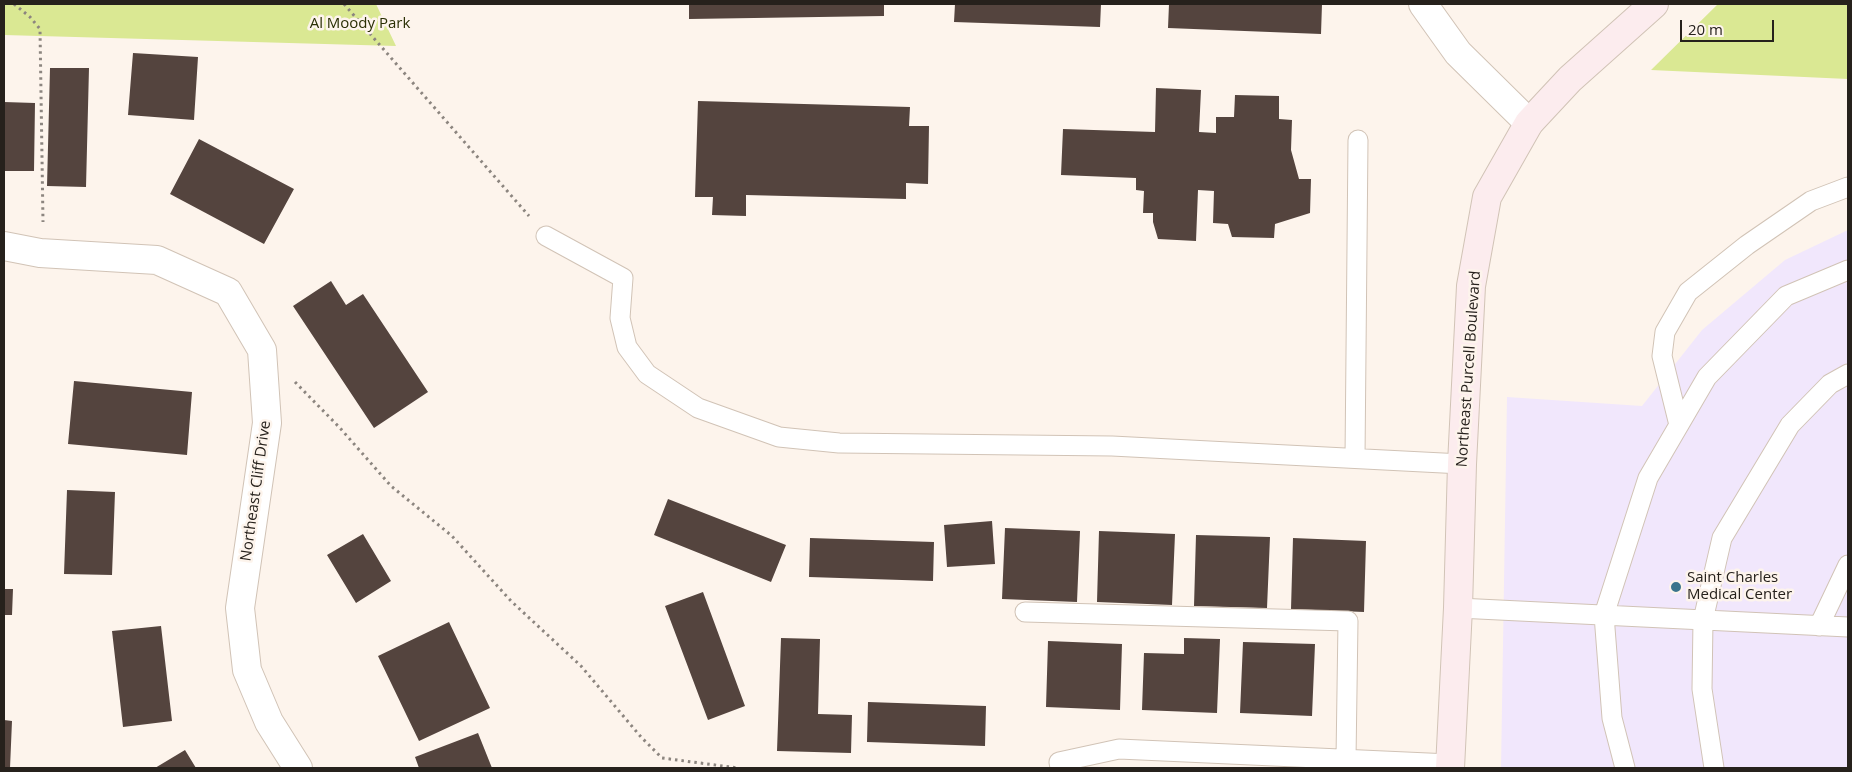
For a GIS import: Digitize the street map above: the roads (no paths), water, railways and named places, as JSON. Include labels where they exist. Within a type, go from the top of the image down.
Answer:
[{"type":"street","points":[[1423,4],[1458,53],[1529,124]]},
{"type":"street","name":"Northeast Purcell Boulevard","points":[[1450,766],[1471,286],[1487,198],[1529,124],[1570,79],[1654,4]]},
{"type":"street","name":"Northeast Cliff Drive","points":[[4,246],[40,253],[157,260],[228,292],[262,350],[267,423],[240,608],[247,670],[269,722],[298,768]]},
{"type":"lane","points":[[1356,458],[1358,140]]},
{"type":"lane","points":[[1679,425],[1662,356],[1666,332],[1688,292],[1747,245],[1810,201],[1848,187]]},
{"type":"lane","points":[[546,236],[622,278],[620,318],[627,347],[647,374],[698,408],[779,437],[839,442],[1112,446],[1462,464]]},
{"type":"lane","points":[[1625,768],[1612,718],[1604,615],[1648,478],[1706,378],[1786,296],[1848,270]]},
{"type":"lane","points":[[1714,768],[1702,688],[1703,620],[1722,538],[1790,425],[1830,384],[1848,374]]},
{"type":"lane","points":[[1819,626],[1848,566]]},
{"type":"lane","points":[[1458,608],[1848,627]]},
{"type":"lane","points":[[1025,612],[1348,621],[1346,759]]},
{"type":"lane","points":[[1060,768],[1059,762],[1119,749],[1304,763],[1346,759],[1450,766]]},
{"type":"place","name":"Saint Charles Medical Center","points":[[1676,587]]},
{"type":"park label","name":"Al Moody Park","points":[[360,24]]}]
